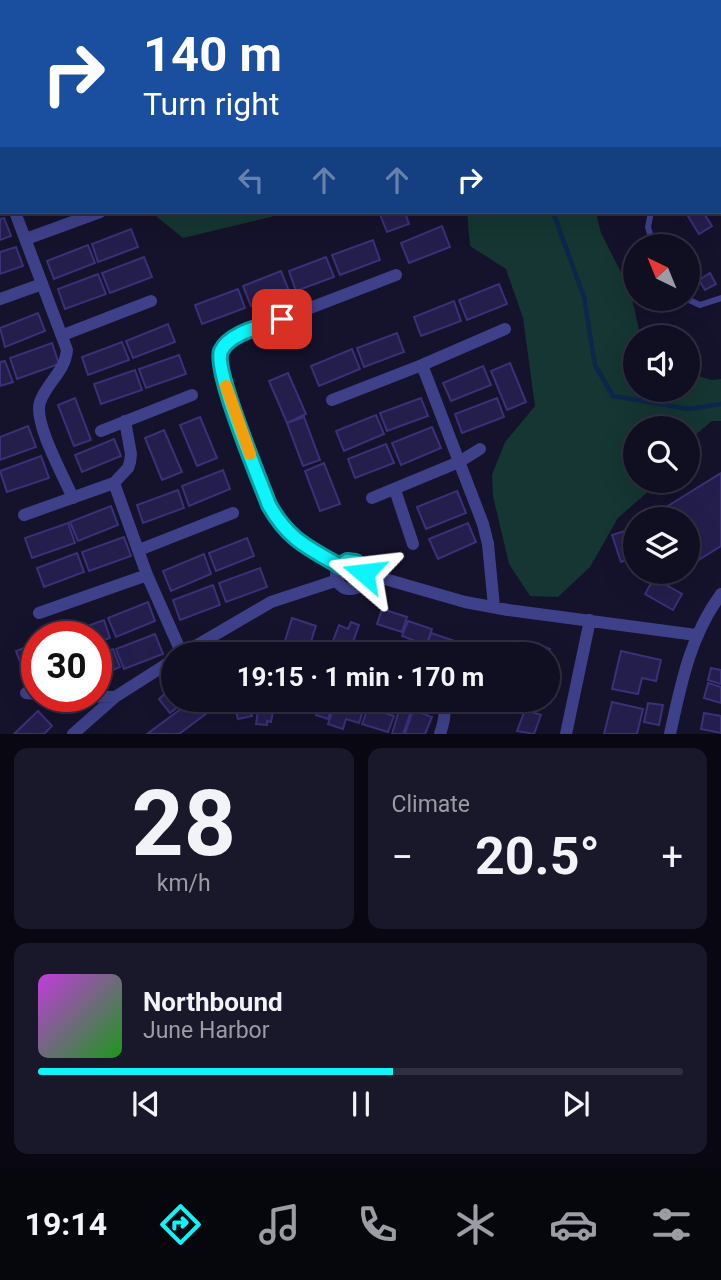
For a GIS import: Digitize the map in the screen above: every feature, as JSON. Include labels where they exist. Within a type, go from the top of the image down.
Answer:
[{"type":"street","points":[[16,214],[67,350],[66,360],[44,394],[38,411],[73,498]]},
{"type":"street","points":[[26,239],[95,214]]},
{"type":"street","points":[[340,566],[298,542],[280,524],[269,505],[228,392],[219,357],[222,349],[237,336],[396,275]]},
{"type":"street","points":[[0,299],[42,284]]},
{"type":"street","points":[[63,335],[151,301]]},
{"type":"street","points":[[332,400],[505,329]]},
{"type":"street","points":[[422,365],[475,501],[488,544],[494,607]]},
{"type":"street","points":[[101,431],[192,395]]},
{"type":"street","points":[[24,515],[114,483],[130,462],[125,421]]},
{"type":"street","points":[[372,498],[459,462],[480,449]]},
{"type":"street","points":[[114,483],[147,575],[177,642]]},
{"type":"street","points":[[395,490],[413,544]]},
{"type":"street","points":[[139,550],[233,513]]},
{"type":"street","points":[[364,573],[360,585],[352,588],[343,586],[338,580],[340,566],[347,561],[356,562],[364,573],[465,602],[529,614],[696,635]]},
{"type":"street","points":[[39,613],[147,575]]},
{"type":"street","points":[[203,642],[271,602],[338,580]]},
{"type":"street","points":[[670,734],[681,682],[696,635],[721,594]]},
{"type":"street","points":[[566,734],[590,620]]},
{"type":"street","points":[[73,734],[115,697],[161,668]]},
{"type":"street","points":[[440,734],[445,712]]},
{"type":"lane","points":[[650,234],[648,228],[652,214]]},
{"type":"lane","points":[[700,305],[721,298]]},
{"type":"green space","points":[[153,214],[283,214],[183,238]]},
{"type":"green space","points":[[467,214],[596,214],[601,233],[623,276],[623,312],[635,312],[638,325],[623,325],[623,402],[700,402],[700,376],[721,379],[721,421],[712,421],[700,431],[700,416],[623,416],[623,493],[646,493],[630,507],[623,507],[623,514],[590,567],[558,597],[530,596],[509,564],[493,496],[492,475],[505,442],[535,406],[523,318],[506,269],[470,246]]},
{"type":"building","points":[[380,214],[406,214],[409,224],[387,232]]},
{"type":"building","points":[[692,214],[704,214],[712,226],[699,234],[688,216]]},
{"type":"building","points":[[4,218],[11,236],[0,240],[0,219]]},
{"type":"building","points":[[442,226],[450,247],[409,263],[401,243]]},
{"type":"building","points":[[131,229],[138,247],[98,262],[92,244]]},
{"type":"building","points":[[373,240],[380,260],[340,275],[332,255]]},
{"type":"building","points":[[88,245],[95,263],[54,279],[47,261]]},
{"type":"building","points":[[16,247],[23,266],[0,274],[0,252]]},
{"type":"building","points":[[144,257],[152,277],[110,293],[102,273]]},
{"type":"building","points":[[326,257],[334,277],[296,291],[289,271]]},
{"type":"building","points":[[281,271],[289,291],[251,306],[243,286]]},
{"type":"building","points":[[710,273],[716,284],[705,290],[700,279]]},
{"type":"building","points":[[98,274],[106,294],[65,309],[58,289]]},
{"type":"building","points":[[499,284],[507,304],[467,320],[459,300]]},
{"type":"building","points":[[238,289],[245,308],[202,324],[195,305]]},
{"type":"building","points":[[454,301],[461,321],[421,336],[414,317]]},
{"type":"building","points":[[38,313],[45,331],[5,347],[0,328]]},
{"type":"building","points":[[168,324],[175,342],[133,358],[126,341]]},
{"type":"building","points":[[397,333],[404,352],[364,367],[357,348]]},
{"type":"building","points":[[122,342],[129,360],[88,375],[82,357]]},
{"type":"building","points":[[52,343],[59,364],[17,379],[10,358]]},
{"type":"building","points":[[352,349],[360,369],[319,386],[311,366]]},
{"type":"building","points":[[179,355],[186,374],[146,388],[139,369]]},
{"type":"building","points":[[5,361],[13,382],[0,386],[0,362]]},
{"type":"building","points":[[510,363],[526,402],[507,410],[491,371]]},
{"type":"building","points":[[483,366],[491,385],[451,401],[443,383]]},
{"type":"building","points":[[135,370],[142,390],[101,404],[94,384]]},
{"type":"building","points":[[288,373],[306,414],[287,423],[269,381]]},
{"type":"building","points":[[75,398],[91,440],[74,446],[58,405]]},
{"type":"building","points":[[421,398],[428,416],[387,431],[380,413]]},
{"type":"building","points":[[497,398],[504,417],[462,433],[455,414]]},
{"type":"building","points":[[376,415],[384,434],[344,451],[336,431]]},
{"type":"building","points":[[200,417],[217,458],[197,466],[180,425]]},
{"type":"building","points":[[304,417],[320,460],[303,466],[287,423]]},
{"type":"building","points":[[28,426],[36,447],[0,460],[0,437]]},
{"type":"building","points":[[432,427],[441,448],[401,465],[392,443]]},
{"type":"building","points":[[164,430],[182,472],[162,480],[145,438]]},
{"type":"building","points":[[114,439],[121,456],[82,472],[75,455]]},
{"type":"building","points":[[386,444],[394,463],[355,478],[348,459]]},
{"type":"building","points":[[41,456],[49,478],[7,492],[0,471]]},
{"type":"building","points":[[324,463],[340,504],[320,511],[305,471]]},
{"type":"building","points":[[223,470],[230,489],[189,506],[182,486]]},
{"type":"building","points":[[721,473],[721,546],[700,559],[700,507],[666,507],[689,493],[700,493],[700,486]]},
{"type":"building","points":[[178,490],[184,508],[143,523],[137,505]]},
{"type":"building","points":[[457,491],[466,513],[426,529],[417,507]]},
{"type":"building","points":[[111,506],[118,525],[78,541],[70,522]]},
{"type":"building","points":[[68,523],[75,543],[32,558],[25,538]]},
{"type":"building","points":[[468,523],[476,542],[438,559],[429,539]]},
{"type":"building","points":[[623,532],[623,561],[621,562],[612,535]]},
{"type":"building","points":[[124,537],[131,556],[89,571],[82,552]]},
{"type":"building","points":[[247,538],[254,556],[216,571],[209,553]]},
{"type":"building","points":[[77,553],[84,572],[44,587],[37,568]]},
{"type":"building","points":[[204,554],[211,574],[171,591],[163,571]]},
{"type":"building","points":[[260,568],[267,587],[226,602],[219,583]]},
{"type":"building","points":[[651,584],[664,584],[682,594],[673,610],[645,594]]},
{"type":"building","points":[[213,585],[220,605],[180,620],[173,600]]},
{"type":"building","points":[[148,602],[155,621],[116,637],[112,621],[108,618]]},
{"type":"building","points":[[382,609],[407,617],[402,632],[377,624]]},
{"type":"building","points":[[292,618],[316,626],[311,642],[285,642]]},
{"type":"building","points":[[408,621],[432,629],[427,642],[418,642],[402,636]]},
{"type":"building","points":[[351,622],[359,625],[353,642],[333,641],[339,625],[348,629]]},
{"type":"building","points":[[431,633],[455,641],[455,642],[428,642]]},
{"type":"building","points":[[155,634],[161,655],[124,669],[116,649]]},
{"type":"building","points":[[21,649],[21,665],[16,651]]},
{"type":"building","points":[[112,649],[120,667],[112,670]]},
{"type":"building","points":[[621,651],[661,660],[656,681],[642,678],[638,694],[612,689]]},
{"type":"building","points":[[711,668],[721,670],[721,684],[708,680]]},
{"type":"building","points":[[708,683],[721,687],[721,703],[704,698]]},
{"type":"building","points":[[612,702],[643,709],[637,734],[604,734]]},
{"type":"building","points":[[648,703],[663,705],[659,725],[644,722]]},
{"type":"building","points":[[37,712],[52,726],[44,734],[14,734]]},
{"type":"building","points":[[177,712],[207,713],[179,734],[147,734]]},
{"type":"building","points":[[236,712],[251,712],[252,716],[238,719]]},
{"type":"building","points":[[258,712],[273,712],[271,722],[267,721],[267,725],[256,724]]},
{"type":"building","points":[[317,712],[330,712],[328,719],[316,715]]},
{"type":"building","points":[[332,712],[362,712],[359,723],[346,719],[343,729],[328,724]]},
{"type":"building","points":[[366,712],[394,716],[388,732],[362,724]]},
{"type":"building","points":[[399,712],[411,712],[403,734],[392,734]]},
{"type":"building","points":[[412,712],[432,717],[425,734],[405,734]]},
{"type":"building","points":[[524,712],[541,715],[534,734],[517,731]]},
{"type":"building","points":[[704,713],[721,716],[721,733],[701,729]]},
{"type":"waterway","points":[[554,214],[584,297],[595,365],[613,396],[689,409],[721,404]]},
{"type":"slow traffic","points":[[226,386],[250,454]]},
{"type":"route","points":[[282,319],[237,336],[222,349],[219,357],[223,380],[269,505],[280,524],[298,542],[340,566],[347,561],[356,562],[363,568],[364,573]]}]
